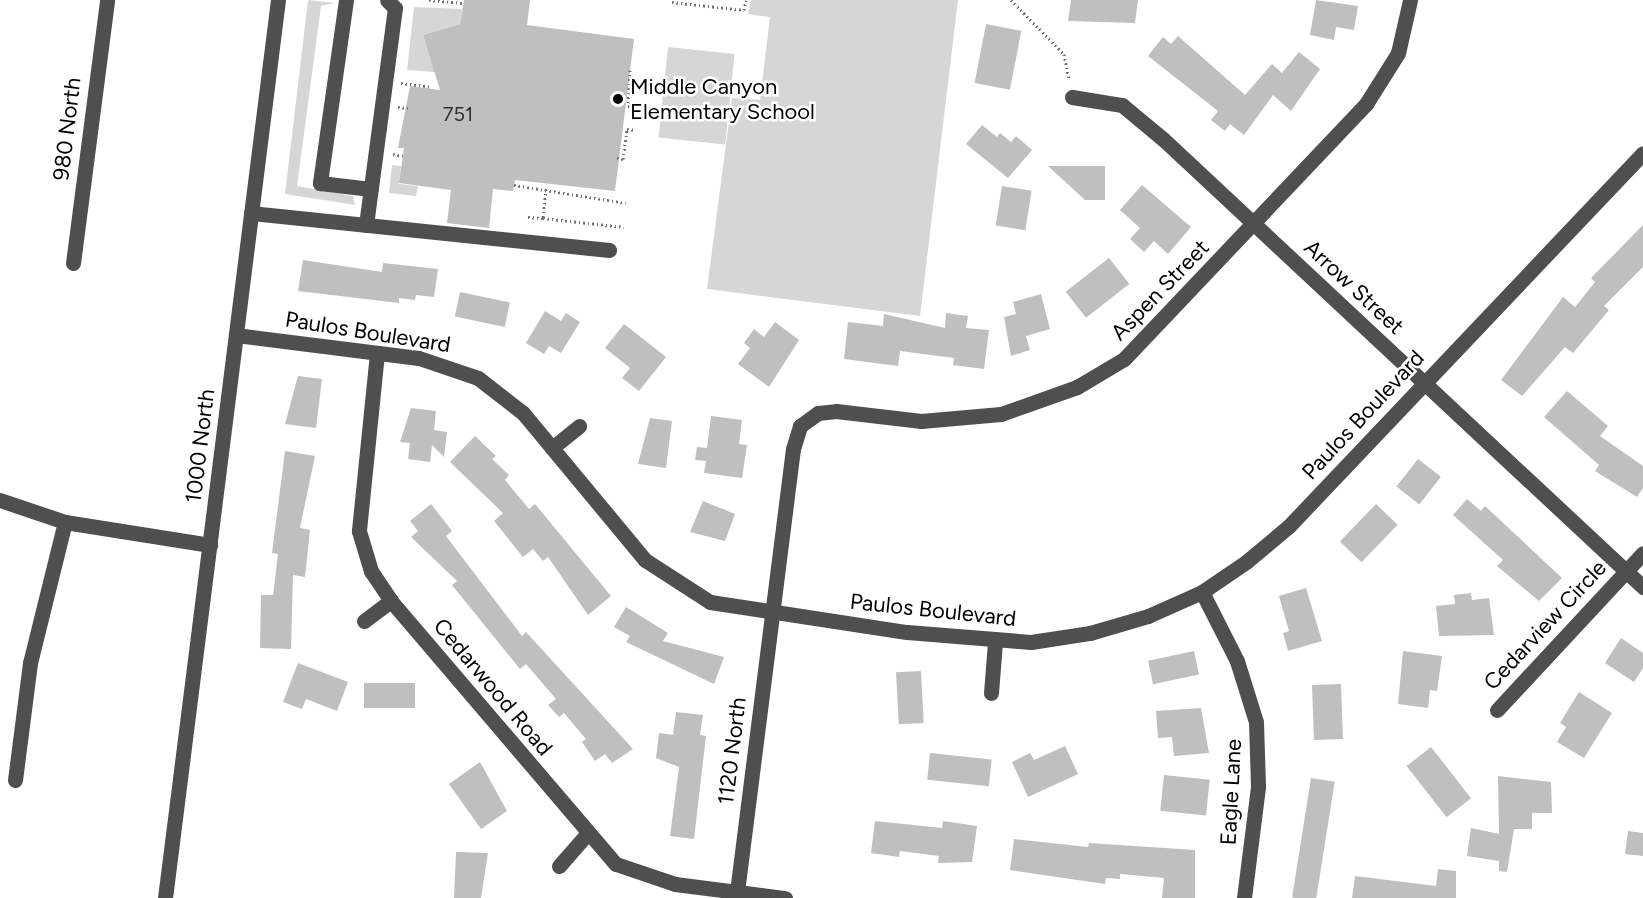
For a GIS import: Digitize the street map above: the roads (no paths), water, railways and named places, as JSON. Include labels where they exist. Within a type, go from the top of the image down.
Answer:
[{"type":"street","name":"980 North","points":[[73,263],[107,0]]},
{"type":"street","name":"1000 North","points":[[165,898],[278,0]]},
{"type":"street","points":[[346,0],[320,183],[371,189]]},
{"type":"street","points":[[366,225],[395,8],[387,0]]},
{"type":"street","name":"Aspen Street","points":[[772,615],[793,449],[801,426],[818,413],[836,411],[921,421],[975,419],[1053,398],[1101,374],[1145,342],[1380,87],[1398,52],[1410,0]]},
{"type":"street","name":"Arrow Street","points":[[1072,97],[1122,105],[1254,224],[1643,587]]},
{"type":"street","name":"Paulos Boulevard","points":[[236,335],[439,362],[478,378],[516,406],[660,573],[710,602],[772,615],[995,642],[1090,633],[1202,592],[1289,526],[1643,153]]},
{"type":"street","points":[[251,213],[609,250]]},
{"type":"street","name":"Cedarwood Road","points":[[377,353],[359,531],[371,571],[391,601],[587,834],[616,864],[645,877],[785,898]]},
{"type":"street","points":[[552,448],[579,426]]},
{"type":"street","points":[[0,500],[64,522],[210,545]]},
{"type":"street","points":[[15,780],[30,663],[64,522]]},
{"type":"street","name":"Cedarview Circle","points":[[1497,710],[1643,553]]},
{"type":"street","name":"Eagle Lane","points":[[1202,592],[1245,681],[1257,733],[1258,787],[1244,898]]},
{"type":"street","points":[[364,621],[391,601]]},
{"type":"street","name":"1120 North","points":[[737,892],[772,615]]},
{"type":"street","points":[[991,693],[995,642]]},
{"type":"street","points":[[559,866],[587,834]]},
{"type":"place","name":"Middle Canyon Elementary School","points":[[618,99]]}]
